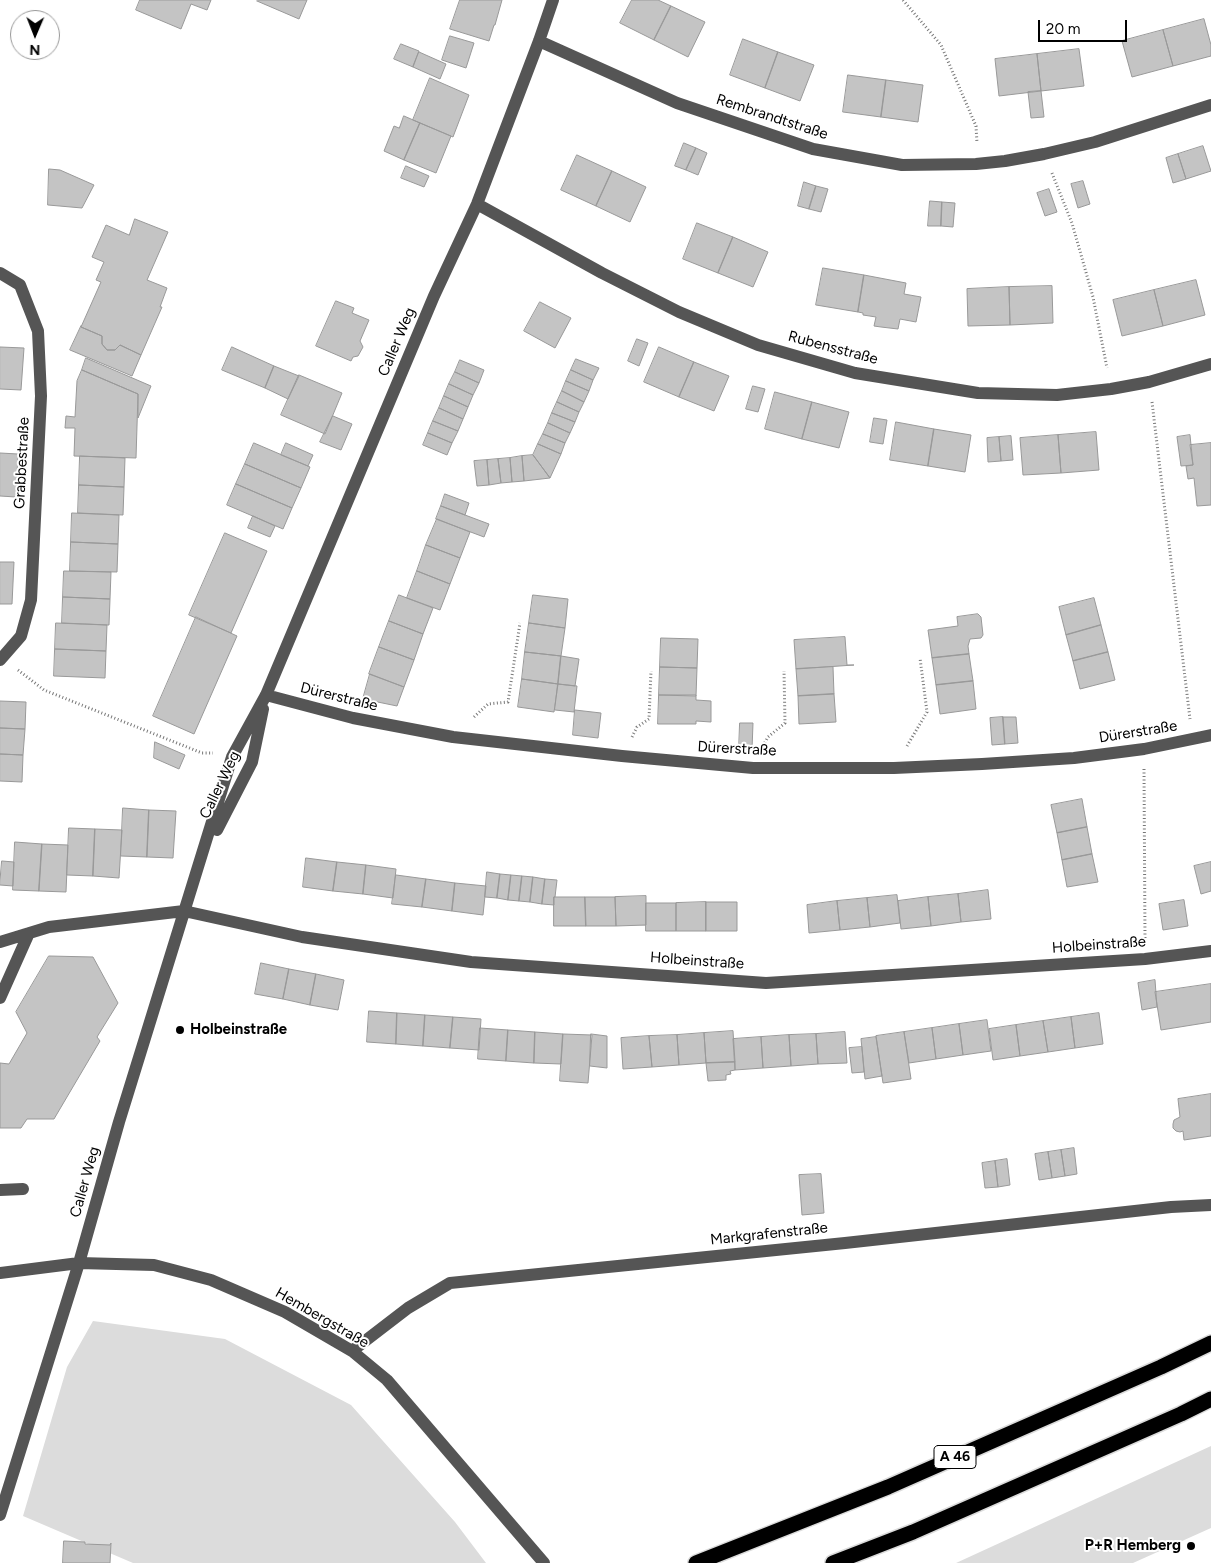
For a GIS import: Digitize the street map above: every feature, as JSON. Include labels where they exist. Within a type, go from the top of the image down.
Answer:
[{"type":"highway","name":"A 46","points":[[696,1563],[888,1487],[1161,1367],[1211,1343]]},
{"type":"highway","points":[[833,1563],[922,1528],[1211,1399]]},
{"type":"street","name":"Caller Weg","points":[[0,1515],[79,1263],[119,1122],[232,757],[266,695],[434,296],[476,204],[553,0]]},
{"type":"street","name":"Rembrandtstraße","points":[[539,41],[677,103],[813,150],[902,165],[976,164],[1044,154],[1096,142],[1211,105]]},
{"type":"street","name":"Rubensstraße","points":[[476,204],[602,273],[679,312],[758,345],[855,373],[978,393],[1057,395],[1111,389],[1149,382],[1211,364]]},
{"type":"street","name":"Grabbestraße","points":[[0,273],[20,285],[38,331],[41,396],[31,600],[22,636],[0,660]]},
{"type":"street","name":"Caller Weg","points":[[202,858],[252,762],[266,695]]},
{"type":"street","name":"Dürerstraße","points":[[266,695],[353,718],[453,737],[622,756],[753,768],[894,768],[1074,758],[1144,749],[1211,735]]},
{"type":"street","name":"Holbeinstraße","points":[[0,942],[49,927],[184,911],[302,937],[471,962],[766,983],[1145,959],[1211,951]]},
{"type":"street","points":[[0,998],[30,933]]},
{"type":"street","points":[[0,1190],[24,1189]]},
{"type":"street","name":"Markgrafenstraße","points":[[352,1351],[408,1308],[450,1283],[845,1243],[1171,1206],[1211,1204]]},
{"type":"street","name":"Hembergstraße","points":[[0,1273],[79,1263],[154,1265],[211,1280],[285,1312],[352,1351],[387,1380],[544,1563]]},
{"type":"path","points":[[903,0],[941,45],[976,126],[977,148]]},
{"type":"path","points":[[1044,154],[1072,223],[1093,297],[1108,372]]},
{"type":"path","points":[[1149,382],[1193,739]]},
{"type":"path","points":[[453,737],[488,704],[508,702],[520,623]]},
{"type":"path","points":[[894,768],[928,712],[920,658]]},
{"type":"path","points":[[0,660],[14,667],[44,690],[202,753],[221,753],[232,757]]},
{"type":"path","points":[[622,756],[636,727],[649,719],[651,671]]},
{"type":"path","points":[[753,768],[768,737],[786,723],[784,671]]},
{"type":"path","points":[[1144,749],[1145,959]]},
{"type":"shaded area","points":[[93,1321],[225,1339],[351,1405],[455,1522],[486,1563],[133,1563],[23,1516],[67,1367]]},
{"type":"shaded area","points":[[1211,1446],[1211,1528],[1133,1563],[956,1563]]},
{"type":"building","points":[[140,0],[211,0],[207,10],[191,4],[181,29],[136,10]]},
{"type":"building","points":[[258,0],[307,0],[299,19]]},
{"type":"building","points":[[460,0],[502,0],[489,41],[450,29]]},
{"type":"building","points":[[632,0],[658,0],[671,6],[654,40],[620,23]]},
{"type":"building","points":[[671,6],[705,22],[688,57],[654,40]]},
{"type":"building","points":[[1204,19],[1211,45],[1211,56],[1173,66],[1163,30]]},
{"type":"building","points":[[1163,30],[1173,66],[1132,77],[1122,41]]},
{"type":"building","points":[[450,36],[474,43],[466,68],[442,60]]},
{"type":"building","points":[[743,39],[778,52],[765,88],[730,75]]},
{"type":"building","points":[[401,44],[419,51],[413,67],[394,59]]},
{"type":"building","points":[[1079,49],[1084,86],[1041,91],[1037,54]]},
{"type":"building","points":[[419,52],[446,64],[440,79],[413,67]]},
{"type":"building","points":[[778,52],[814,65],[800,101],[765,88]]},
{"type":"building","points":[[1037,54],[1041,91],[999,96],[995,59]]},
{"type":"building","points":[[848,75],[886,80],[881,117],[843,112]]},
{"type":"building","points":[[430,78],[469,95],[453,137],[413,120]]},
{"type":"building","points":[[886,80],[923,85],[918,122],[881,117]]},
{"type":"building","points":[[1041,91],[1044,117],[1031,118],[1028,92]]},
{"type":"building","points":[[404,116],[420,123],[404,160],[384,151],[394,126],[399,128]]},
{"type":"building","points":[[420,123],[451,136],[436,173],[404,160]]},
{"type":"building","points":[[684,143],[696,148],[686,170],[675,166]]},
{"type":"building","points":[[1203,146],[1211,171],[1186,179],[1178,154]]},
{"type":"building","points":[[696,148],[707,153],[698,175],[686,170]]},
{"type":"building","points":[[1178,154],[1186,179],[1173,183],[1166,158]]},
{"type":"building","points":[[577,155],[612,171],[596,206],[561,190]]},
{"type":"building","points":[[406,166],[429,176],[424,187],[401,178]]},
{"type":"building","points":[[49,169],[60,170],[94,185],[82,208],[48,205]]},
{"type":"building","points":[[612,171],[646,187],[630,222],[596,206]]},
{"type":"building","points":[[1083,181],[1090,204],[1078,208],[1071,184]]},
{"type":"building","points":[[804,182],[816,186],[809,209],[798,206]]},
{"type":"building","points":[[816,186],[828,189],[821,212],[809,209]]},
{"type":"building","points":[[1049,189],[1057,212],[1045,216],[1037,193]]},
{"type":"building","points":[[930,201],[942,202],[941,226],[928,226]]},
{"type":"building","points":[[942,202],[955,203],[953,227],[941,226]]},
{"type":"building","points":[[135,219],[168,232],[147,280],[167,288],[160,307],[162,307],[141,355],[120,345],[115,350],[107,350],[102,344],[102,336],[81,327],[101,282],[96,280],[104,262],[92,257],[106,225],[129,235]]},
{"type":"building","points":[[697,223],[733,237],[718,273],[683,259]]},
{"type":"building","points":[[733,237],[768,252],[753,287],[718,273]]},
{"type":"building","points":[[823,268],[864,275],[858,312],[816,305]]},
{"type":"building","points":[[864,275],[906,283],[904,294],[921,297],[916,322],[900,319],[898,329],[874,326],[876,317],[863,315],[863,313],[858,312]]},
{"type":"building","points":[[1196,280],[1205,315],[1163,326],[1154,290]]},
{"type":"building","points":[[1052,286],[1053,323],[1010,325],[1009,287]]},
{"type":"building","points":[[1009,287],[1010,325],[968,326],[967,289]]},
{"type":"building","points":[[1154,290],[1163,326],[1122,336],[1113,300]]},
{"type":"building","points":[[336,301],[354,308],[352,313],[369,320],[360,341],[363,347],[358,356],[353,357],[351,361],[316,346]]},
{"type":"building","points":[[540,302],[571,318],[555,348],[524,331]]},
{"type":"building","points":[[81,326],[102,336],[102,344],[107,350],[115,350],[120,345],[141,355],[132,376],[70,350]]},
{"type":"building","points":[[637,339],[648,343],[639,366],[628,361]]},
{"type":"building","points":[[0,347],[24,348],[21,390],[0,389]]},
{"type":"building","points":[[232,347],[274,366],[265,388],[222,370]]},
{"type":"building","points":[[659,347],[694,362],[679,397],[644,382]]},
{"type":"building","points":[[86,358],[151,386],[138,418],[138,394],[82,370]]},
{"type":"building","points":[[576,359],[599,368],[593,380],[571,370]]},
{"type":"building","points":[[460,360],[484,370],[479,383],[455,372]]},
{"type":"building","points":[[694,362],[729,376],[714,411],[679,397]]},
{"type":"building","points":[[274,366],[299,376],[288,399],[265,388]]},
{"type":"building","points":[[82,370],[138,394],[136,458],[74,456],[75,428],[65,428],[66,416],[75,417],[77,381]]},
{"type":"building","points":[[571,370],[593,380],[589,391],[566,381]]},
{"type":"building","points":[[455,372],[479,383],[473,395],[449,384]]},
{"type":"building","points":[[299,375],[342,393],[325,434],[281,415]]},
{"type":"building","points":[[566,381],[589,391],[584,402],[562,391]]},
{"type":"building","points":[[449,384],[473,395],[468,407],[444,396]]},
{"type":"building","points":[[753,386],[765,389],[758,412],[746,409]]},
{"type":"building","points":[[562,391],[584,402],[579,412],[557,402]]},
{"type":"building","points":[[775,392],[812,402],[802,439],[765,429]]},
{"type":"building","points":[[444,396],[468,407],[463,419],[439,408]]},
{"type":"building","points":[[557,402],[579,412],[575,422],[552,413]]},
{"type":"building","points":[[812,402],[849,412],[839,448],[802,439]]},
{"type":"building","points":[[439,408],[463,419],[458,431],[433,421]]},
{"type":"building","points":[[552,413],[575,422],[570,433],[548,423]]},
{"type":"building","points":[[333,416],[352,424],[341,450],[320,442]]},
{"type":"building","points":[[874,418],[887,420],[883,444],[870,442]]},
{"type":"building","points":[[433,421],[458,431],[452,443],[428,433]]},
{"type":"building","points":[[896,422],[934,429],[928,466],[890,460]]},
{"type":"building","points":[[548,423],[570,433],[565,443],[543,434]]},
{"type":"building","points":[[934,429],[971,435],[965,472],[928,466]]},
{"type":"building","points":[[1096,432],[1099,470],[1061,473],[1058,435]]},
{"type":"building","points":[[428,433],[452,443],[447,455],[423,445]]},
{"type":"building","points":[[543,434],[565,443],[561,454],[538,444]]},
{"type":"building","points":[[1058,435],[1061,473],[1023,475],[1020,438]]},
{"type":"building","points":[[1190,435],[1193,465],[1181,466],[1177,437]]},
{"type":"building","points":[[1011,436],[1013,460],[1001,461],[999,437]]},
{"type":"building","points":[[999,437],[1001,461],[988,462],[987,438]]},
{"type":"building","points":[[254,443],[310,467],[301,488],[245,464]]},
{"type":"building","points":[[286,443],[313,455],[308,466],[281,455]]},
{"type":"building","points":[[1211,443],[1211,505],[1197,506],[1194,478],[1188,479],[1186,466],[1193,465],[1190,445]]},
{"type":"building","points":[[538,444],[561,454],[550,478],[533,455]]},
{"type":"building","points":[[0,453],[18,454],[16,497],[0,496]]},
{"type":"building","points":[[533,455],[550,478],[524,481],[522,456]]},
{"type":"building","points":[[80,456],[125,458],[124,487],[79,485]]},
{"type":"building","points":[[522,456],[524,481],[512,482],[510,458]]},
{"type":"building","points":[[510,458],[512,482],[501,483],[498,459]]},
{"type":"building","points":[[498,459],[501,483],[489,485],[487,460]]},
{"type":"building","points":[[487,460],[489,485],[477,486],[474,461]]},
{"type":"building","points":[[245,464],[301,488],[292,508],[236,484]]},
{"type":"building","points":[[236,484],[292,508],[283,529],[227,505]]},
{"type":"building","points":[[79,485],[124,487],[123,515],[78,513]]},
{"type":"building","points":[[445,494],[469,503],[465,515],[441,506]]},
{"type":"building","points":[[441,506],[489,524],[484,537],[436,519]]},
{"type":"building","points":[[72,513],[119,515],[118,544],[71,542]]},
{"type":"building","points":[[253,516],[275,526],[270,537],[248,528]]},
{"type":"building","points":[[437,519],[470,532],[460,558],[426,545]]},
{"type":"building","points":[[225,533],[267,551],[231,633],[189,615]]},
{"type":"building","points":[[71,542],[118,544],[117,572],[70,571]]},
{"type":"building","points":[[426,545],[460,558],[450,584],[417,571]]},
{"type":"building","points":[[0,562],[14,562],[12,604],[0,604]]},
{"type":"building","points":[[64,571],[111,572],[110,599],[63,597]]},
{"type":"building","points":[[417,571],[450,584],[440,610],[407,598]]},
{"type":"building","points":[[399,595],[433,608],[423,634],[389,621]]},
{"type":"building","points":[[533,595],[568,599],[565,628],[529,623]]},
{"type":"building","points":[[63,597],[110,599],[109,625],[62,623]]},
{"type":"building","points":[[1094,598],[1101,625],[1066,635],[1059,607]]},
{"type":"building","points":[[978,614],[981,617],[983,635],[981,638],[970,639],[968,646],[969,654],[932,658],[928,630],[958,626],[957,617]]},
{"type":"building","points":[[196,617],[237,636],[194,734],[153,716]]},
{"type":"building","points":[[389,621],[423,634],[414,660],[379,647]]},
{"type":"building","points":[[56,623],[107,625],[106,651],[55,649]]},
{"type":"building","points":[[529,623],[565,628],[561,656],[525,652]]},
{"type":"building","points":[[1101,625],[1108,652],[1073,661],[1066,635]]},
{"type":"building","points":[[845,637],[847,665],[854,665],[796,669],[794,640]]},
{"type":"building","points":[[661,638],[698,639],[697,668],[660,667]]},
{"type":"building","points":[[379,647],[414,660],[404,687],[369,674]]},
{"type":"building","points":[[55,649],[106,651],[105,678],[54,676]]},
{"type":"building","points":[[525,652],[561,656],[558,684],[522,679]]},
{"type":"building","points":[[1108,652],[1115,680],[1080,689],[1073,661]]},
{"type":"building","points":[[969,654],[973,681],[936,685],[932,658]]},
{"type":"building","points":[[561,656],[579,659],[575,686],[558,684]]},
{"type":"building","points":[[660,667],[697,668],[696,696],[659,695]]},
{"type":"building","points":[[833,667],[834,694],[798,696],[796,669]]},
{"type":"building","points":[[370,674],[404,687],[397,706],[363,699]]},
{"type":"building","points":[[522,679],[558,684],[554,712],[518,707]]},
{"type":"building","points":[[973,681],[976,709],[940,714],[936,685]]},
{"type":"building","points":[[558,684],[577,686],[574,712],[555,710]]},
{"type":"building","points":[[834,694],[836,722],[799,724],[798,696]]},
{"type":"building","points":[[659,695],[696,695],[696,700],[711,701],[711,722],[696,721],[696,724],[658,724]]},
{"type":"building","points":[[0,701],[26,702],[25,729],[0,728]]},
{"type":"building","points":[[575,710],[601,713],[598,738],[573,735]]},
{"type":"building","points":[[1003,717],[1005,744],[992,745],[990,718]]},
{"type":"building","points":[[1003,717],[1016,717],[1018,743],[1005,744]]},
{"type":"building","points":[[740,723],[753,723],[752,750],[739,749]]},
{"type":"building","points":[[0,728],[25,729],[23,755],[0,754]]},
{"type":"building","points":[[155,742],[185,755],[179,769],[154,758]]},
{"type":"building","points":[[0,754],[23,755],[22,782],[0,781]]},
{"type":"building","points":[[1082,799],[1087,827],[1057,833],[1051,805]]},
{"type":"building","points":[[123,808],[149,810],[147,857],[121,856]]},
{"type":"building","points":[[149,810],[176,811],[173,858],[147,857]]},
{"type":"building","points":[[1087,827],[1092,854],[1062,860],[1057,833]]},
{"type":"building","points":[[69,828],[95,829],[93,876],[67,875]]},
{"type":"building","points":[[95,829],[122,830],[119,878],[93,876]]},
{"type":"building","points":[[15,842],[42,844],[39,891],[13,890]]},
{"type":"building","points":[[42,844],[68,845],[66,892],[39,891]]},
{"type":"building","points":[[1092,854],[1098,882],[1067,887],[1062,860]]},
{"type":"building","points":[[306,858],[337,862],[333,891],[303,887]]},
{"type":"building","points":[[2,861],[14,862],[13,886],[0,885]]},
{"type":"building","points":[[337,862],[366,865],[363,894],[333,891]]},
{"type":"building","points":[[1211,862],[1211,891],[1201,894],[1194,866]]},
{"type":"building","points":[[366,865],[396,869],[393,898],[363,894]]},
{"type":"building","points":[[487,872],[500,874],[497,898],[485,897]]},
{"type":"building","points":[[500,874],[511,875],[508,900],[497,898]]},
{"type":"building","points":[[396,875],[426,879],[422,907],[392,904]]},
{"type":"building","points":[[511,875],[522,876],[519,901],[508,900]]},
{"type":"building","points":[[522,876],[533,877],[530,902],[519,901]]},
{"type":"building","points":[[533,877],[545,879],[542,904],[530,902]]},
{"type":"building","points":[[426,879],[455,883],[452,911],[422,907]]},
{"type":"building","points":[[545,879],[557,880],[554,905],[542,904]]},
{"type":"building","points":[[455,883],[486,886],[483,915],[452,911]]},
{"type":"building","points":[[988,890],[991,919],[961,922],[958,894]]},
{"type":"building","points":[[958,894],[961,922],[931,926],[928,897]]},
{"type":"building","points":[[897,895],[900,923],[870,927],[867,898]]},
{"type":"building","points":[[646,896],[646,925],[616,926],[615,897]]},
{"type":"building","points":[[554,897],[585,897],[586,926],[554,926]]},
{"type":"building","points":[[585,897],[615,897],[616,926],[586,926]]},
{"type":"building","points":[[928,897],[931,926],[901,929],[898,901]]},
{"type":"building","points":[[867,898],[870,927],[840,930],[837,901]]},
{"type":"building","points":[[1184,900],[1188,926],[1163,930],[1159,904]]},
{"type":"building","points":[[837,901],[840,930],[809,933],[807,905]]},
{"type":"building","points":[[706,902],[706,931],[676,931],[676,903]]},
{"type":"building","points":[[706,902],[737,902],[737,931],[706,931]]},
{"type":"building","points":[[646,903],[676,903],[676,931],[646,931]]},
{"type":"building","points":[[49,956],[93,957],[118,1003],[97,1037],[100,1041],[54,1119],[27,1119],[21,1128],[0,1128],[0,1063],[9,1064],[27,1033],[16,1012]]},
{"type":"building","points":[[261,963],[289,969],[283,999],[255,994]]},
{"type":"building","points":[[289,969],[316,974],[310,1005],[283,999]]},
{"type":"building","points":[[316,974],[344,980],[338,1010],[310,1005]]},
{"type":"building","points":[[1155,980],[1157,1007],[1142,1010],[1138,983]]},
{"type":"building","points":[[1211,984],[1211,1022],[1161,1030],[1155,992]]},
{"type":"building","points":[[369,1011],[397,1013],[396,1044],[367,1042]]},
{"type":"building","points":[[397,1013],[425,1015],[423,1046],[396,1044]]},
{"type":"building","points":[[1099,1013],[1103,1044],[1075,1048],[1071,1017]]},
{"type":"building","points":[[425,1015],[453,1017],[450,1048],[423,1046]]},
{"type":"building","points":[[453,1017],[481,1019],[479,1050],[450,1048]]},
{"type":"building","points":[[1071,1017],[1075,1048],[1048,1052],[1043,1021]]},
{"type":"building","points":[[987,1020],[991,1051],[963,1055],[959,1024]]},
{"type":"building","points":[[1043,1021],[1048,1052],[1020,1056],[1016,1025]]},
{"type":"building","points":[[959,1024],[963,1055],[936,1059],[932,1028]]},
{"type":"building","points":[[1016,1025],[1020,1056],[993,1060],[989,1029]]},
{"type":"building","points":[[480,1028],[508,1030],[506,1061],[478,1059]]},
{"type":"building","points":[[932,1028],[936,1059],[909,1063],[904,1032]]},
{"type":"building","points":[[508,1030],[535,1032],[534,1063],[506,1061]]},
{"type":"building","points":[[733,1031],[735,1062],[706,1063],[704,1033]]},
{"type":"building","points":[[535,1032],[563,1034],[561,1064],[534,1063]]},
{"type":"building","points":[[845,1032],[847,1063],[818,1064],[816,1034]]},
{"type":"building","points":[[904,1032],[911,1079],[883,1083],[876,1036]]},
{"type":"building","points":[[704,1033],[706,1063],[679,1065],[677,1035]]},
{"type":"building","points":[[563,1034],[592,1035],[588,1083],[560,1081]]},
{"type":"building","points":[[591,1034],[607,1036],[607,1068],[590,1066]]},
{"type":"building","points":[[816,1034],[818,1064],[791,1066],[789,1035]]},
{"type":"building","points":[[677,1035],[679,1065],[652,1067],[649,1036]]},
{"type":"building","points":[[789,1035],[791,1066],[763,1068],[761,1037]]},
{"type":"building","points":[[649,1036],[652,1067],[623,1069],[621,1038]]},
{"type":"building","points":[[761,1037],[763,1068],[735,1070],[733,1039]]},
{"type":"building","points":[[876,1037],[882,1076],[865,1079],[861,1039]]},
{"type":"building","points":[[862,1047],[864,1072],[852,1073],[849,1048]]},
{"type":"building","points":[[735,1062],[735,1070],[730,1071],[731,1074],[726,1075],[726,1080],[708,1081],[706,1063]]},
{"type":"building","points":[[1211,1094],[1211,1136],[1184,1140],[1183,1131],[1176,1131],[1173,1128],[1174,1120],[1180,1117],[1178,1099]]},
{"type":"building","points":[[1074,1148],[1077,1174],[1065,1176],[1061,1150]]},
{"type":"building","points":[[1061,1150],[1065,1176],[1052,1178],[1048,1152]]},
{"type":"building","points":[[1048,1152],[1052,1178],[1039,1180],[1035,1154]]},
{"type":"building","points":[[1007,1159],[1010,1185],[998,1187],[995,1161]]},
{"type":"building","points":[[995,1161],[998,1187],[985,1188],[982,1163]]},
{"type":"building","points":[[821,1174],[824,1213],[802,1215],[799,1175]]},
{"type":"building","points":[[64,1541],[85,1542],[85,1544],[110,1545],[111,1543],[110,1563],[63,1563]]},
{"type":"place","name":"Holbeinstraße","points":[[180,1030]]},
{"type":"place","name":"P+R Hemberg","points":[[1191,1546]]}]
